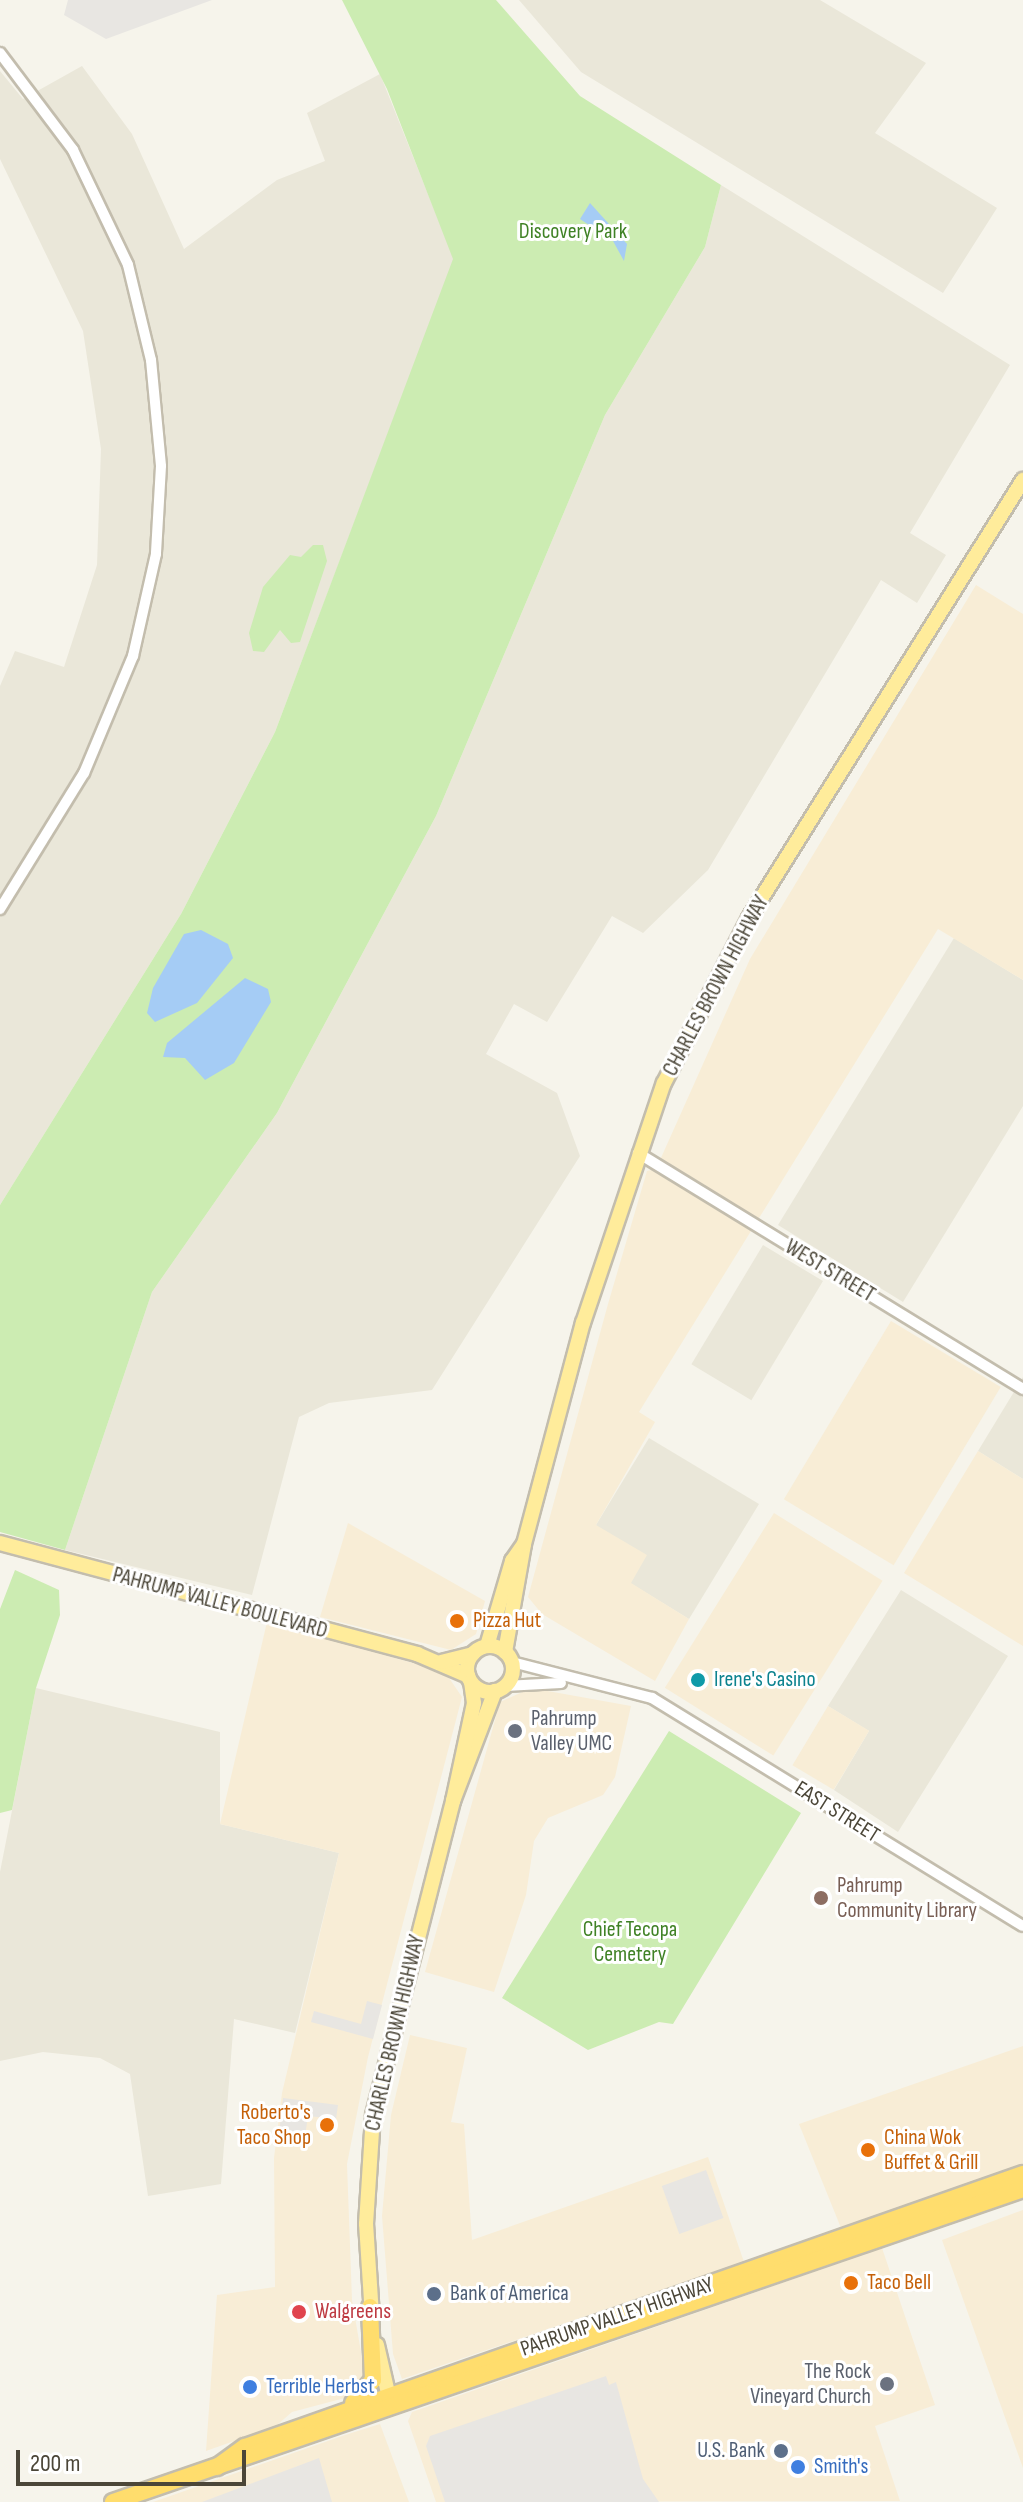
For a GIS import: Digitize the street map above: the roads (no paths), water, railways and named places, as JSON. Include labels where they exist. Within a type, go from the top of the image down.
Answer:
[{"type":"highway","name":"PAHRUMP VALLEY HIGHWAY","points":[[113,2502],[390,2404],[553,2339],[1023,2174]]},
{"type":"highway","name":"PAHRUMP VALLEY HIGHWAY","points":[[216,2468],[238,2450],[342,2413],[390,2404],[509,2370],[1023,2189]]},
{"type":"highway","points":[[342,2413],[372,2384],[370,2307]]},
{"type":"highway","points":[[509,2370],[511,2361],[553,2339]]},
{"type":"main road","name":"CHARLES BROWN HIGHWAY","points":[[453,1801],[462,1793],[500,1689],[509,1657],[524,1544],[638,1153],[692,1025],[749,918],[1023,480]]},
{"type":"main road","name":"PAHRUMP VALLEY BOULEVARD","points":[[0,1543],[441,1662],[470,1679],[500,1689]]},
{"type":"main road","name":"CHARLES BROWN HIGHWAY","points":[[487,1646],[512,1561],[524,1544]]},
{"type":"main road","name":"PAHRUMP VALLEY BOULEVARD","points":[[441,1662],[473,1654],[487,1646]]},
{"type":"main road","points":[[487,1646],[509,1657]]},
{"type":"main road","name":"CHARLES BROWN HIGHWAY","points":[[390,2404],[370,2307],[373,2115],[453,1801],[474,1703],[470,1679],[473,1654]]},
{"type":"street","points":[[0,53],[73,150],[128,265],[151,360],[161,466],[156,554],[123,684],[84,773],[0,909]]},
{"type":"street","name":"WEST STREET","points":[[638,1153],[1023,1389]]},
{"type":"street","points":[[509,1657],[571,1683]]},
{"type":"street","points":[[500,1689],[571,1683]]},
{"type":"street","name":"EAST STREET","points":[[571,1683],[652,1698],[1023,1926]]},
{"type":"water","points":[[590,203],[627,244],[624,261],[613,241],[580,219]]},
{"type":"water","points":[[201,930],[228,944],[233,958],[197,1003],[155,1022],[147,1013],[153,988],[184,934]]},
{"type":"water","points":[[245,978],[268,989],[271,1002],[234,1063],[205,1080],[185,1058],[163,1057],[167,1043]]},
{"type":"place","name":"Pizza Hut","points":[[457,1621]]},
{"type":"place","name":"Irene's Casino","points":[[698,1680]]},
{"type":"place","name":"Pahrump Valley UMC","points":[[515,1731]]},
{"type":"place","name":"Pahrump Community Library","points":[[821,1898]]},
{"type":"place","name":"Roberto's Taco Shop","points":[[327,2125]]},
{"type":"place","name":"China Wok Buffet & Grill","points":[[868,2150]]},
{"type":"place","name":"Taco Bell","points":[[851,2283]]},
{"type":"place","name":"Bank of America","points":[[434,2294]]},
{"type":"place","name":"Walgreens","points":[[299,2312]]},
{"type":"place","name":"The Rock Vineyard Church","points":[[887,2384]]},
{"type":"place","name":"Terrible Herbst","points":[[250,2387]]},
{"type":"place","name":"U.S. Bank","points":[[781,2451]]},
{"type":"place","name":"Smith's","points":[[798,2467]]},
{"type":"park label","name":"Discovery Park","points":[[573,232]]},
{"type":"park label","name":"Chief Tecopa Cemetery","points":[[630,1942]]}]
